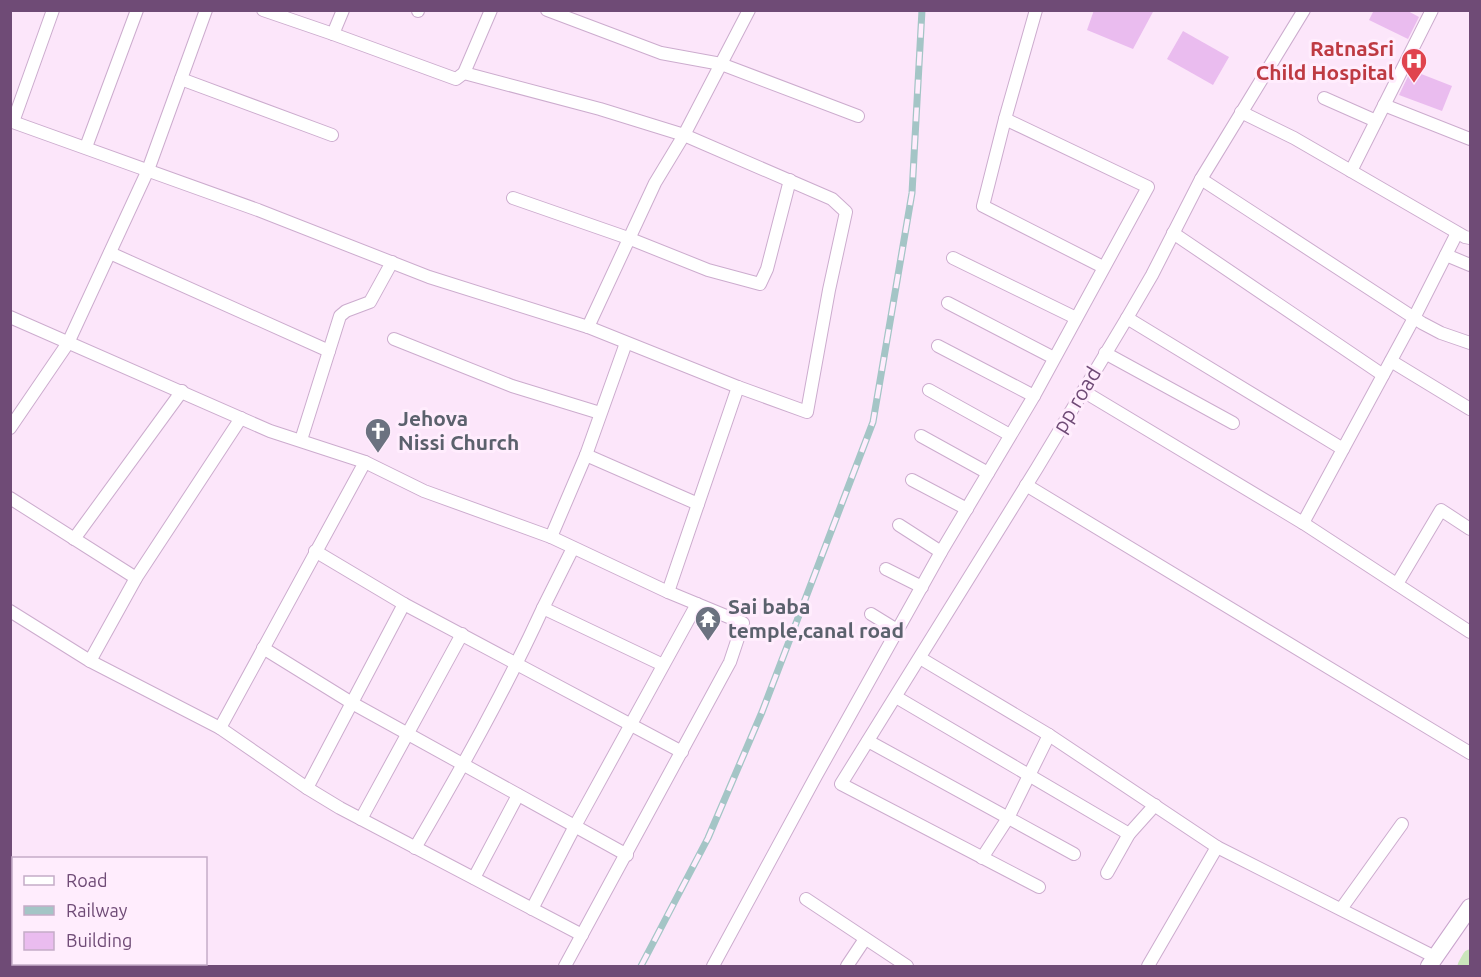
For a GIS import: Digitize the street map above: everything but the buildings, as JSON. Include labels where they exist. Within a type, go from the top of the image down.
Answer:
[{"type":"main road","points":[[1432,962],[1470,907]]},
{"type":"street","points":[[53,10],[12,122],[258,210],[429,277],[588,327],[807,412],[846,212],[832,199],[684,135],[600,109],[464,73]]},
{"type":"street","points":[[86,147],[137,10]]},
{"type":"street","points":[[10,428],[68,343],[148,170],[206,10]]},
{"type":"street","points":[[263,10],[456,79],[464,73],[491,10]]},
{"type":"street","points":[[333,34],[343,10]]},
{"type":"street","points":[[547,10],[662,54],[722,64],[858,116]]},
{"type":"street","points":[[588,327],[655,183],[684,135],[749,10]]},
{"type":"street","points":[[1036,10],[1005,119],[984,206],[1103,267]]},
{"type":"street","name":"pp road","points":[[982,858],[841,784],[1127,318],[1152,275],[1200,179],[1304,10]]},
{"type":"street","points":[[1351,171],[1432,10]]},
{"type":"street","points":[[181,79],[332,135]]},
{"type":"street","points":[[1324,98],[1376,121]]},
{"type":"street","points":[[1384,105],[1470,139]]},
{"type":"street","points":[[1241,112],[1294,138],[1470,238]]},
{"type":"street","points":[[713,966],[897,630],[1034,396],[1148,187],[1005,119]]},
{"type":"street","points":[[1200,179],[1414,318],[1441,333],[1470,343]]},
{"type":"street","points":[[513,198],[628,238],[708,270],[760,284],[767,269],[790,180]]},
{"type":"street","points":[[1173,233],[1383,375]]},
{"type":"street","points":[[1303,523],[1458,233]]},
{"type":"street","points":[[110,253],[329,351]]},
{"type":"street","points":[[1446,255],[1470,265]]},
{"type":"street","points":[[953,258],[1076,318]]},
{"type":"street","points":[[301,440],[340,316],[346,311],[370,302],[392,262]]},
{"type":"street","points":[[948,303],[1054,358]]},
{"type":"street","points":[[10,317],[270,431],[365,462],[424,491],[551,537],[668,592],[743,622],[730,662],[565,966]]},
{"type":"street","points":[[1127,318],[1343,448]]},
{"type":"street","points":[[394,339],[512,386],[600,413]]},
{"type":"street","points":[[551,537],[586,455],[626,343]]},
{"type":"street","points":[[938,346],[1034,396]]},
{"type":"street","points":[[1105,353],[1233,423]]},
{"type":"street","points":[[1391,361],[1470,409]]},
{"type":"street","points":[[668,592],[738,387]]},
{"type":"street","points":[[929,390],[1011,435]]},
{"type":"street","points":[[1083,391],[1303,523],[1470,632]]},
{"type":"street","points":[[74,539],[182,392]]},
{"type":"street","points":[[90,661],[136,578],[241,418]]},
{"type":"street","points":[[921,436],[988,473]]},
{"type":"street","points":[[586,455],[698,504]]},
{"type":"street","points":[[220,728],[365,462]]},
{"type":"street","points":[[912,480],[967,509]]},
{"type":"street","points":[[1026,485],[1470,753]]},
{"type":"street","points":[[10,498],[136,578]]},
{"type":"street","points":[[1397,584],[1441,510],[1470,529]]},
{"type":"street","points":[[899,525],[941,552]]},
{"type":"street","points":[[416,848],[464,765],[517,664],[573,548]]},
{"type":"street","points":[[315,551],[404,604],[682,752]]},
{"type":"street","points":[[886,569],[922,587]]},
{"type":"street","points":[[307,788],[404,604]]},
{"type":"street","points":[[532,909],[630,724],[698,604]]},
{"type":"street","points":[[543,608],[663,664]]},
{"type":"street","points":[[10,611],[90,661],[220,728],[307,788],[361,819],[582,935]]},
{"type":"street","points":[[871,614],[897,630]]},
{"type":"street","points":[[361,819],[462,634]]},
{"type":"street","points":[[263,648],[352,703],[627,855]]},
{"type":"street","points":[[920,658],[1050,735],[1217,847],[1341,909],[1432,962]]},
{"type":"street","points":[[896,697],[1130,834]]},
{"type":"street","points":[[1039,887],[982,858],[1008,818],[1050,735]]},
{"type":"street","points":[[868,741],[1074,854]]},
{"type":"street","points":[[474,878],[518,795]]},
{"type":"street","points":[[1107,873],[1130,834],[1155,805]]},
{"type":"street","points":[[1341,909],[1402,824]]},
{"type":"street","points":[[1148,966],[1217,847]]},
{"type":"street","points":[[806,898],[907,966]]},
{"type":"street","points":[[847,966],[865,939]]},
{"type":"waterway","points":[[1465,966],[1470,957]]},
{"type":"railway","points":[[641,966],[708,838],[762,712],[873,422],[912,193],[922,10]]},
{"type":"place","name":"RatnaSri Child Hospital","points":[[1414,84]]},
{"type":"place","name":"Jehova Nissi Church","points":[[378,454]]},
{"type":"place","name":"Sai baba temple,canal road","points":[[708,642]]}]
